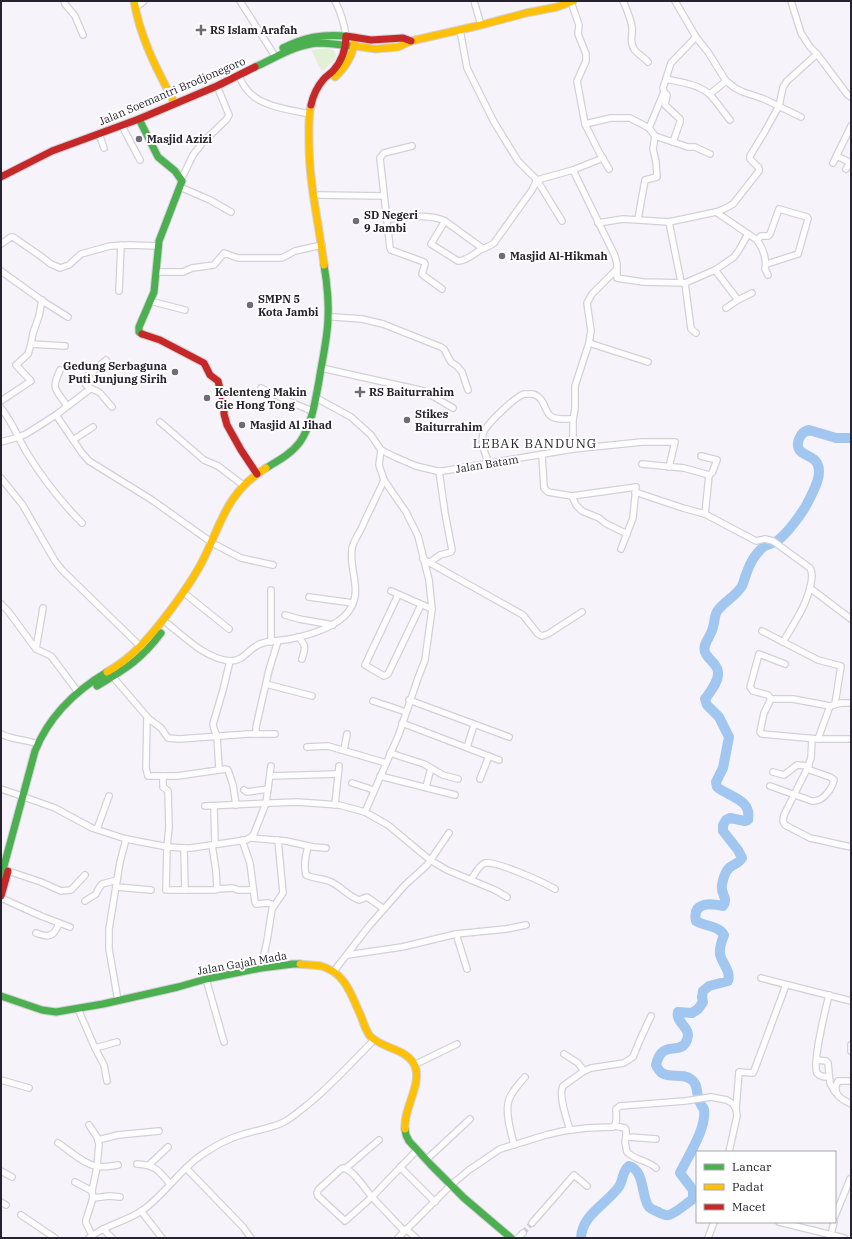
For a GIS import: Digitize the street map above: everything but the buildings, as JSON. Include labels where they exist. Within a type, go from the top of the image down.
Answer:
[{"type":"main road","points":[[411,41],[481,25],[572,1]]},
{"type":"main road","points":[[134,4],[143,35],[160,75],[174,102]]},
{"type":"main road","name":"Jalan Soemantri Brodjonegoro","points":[[174,102],[295,42],[309,37],[328,34],[370,40],[403,38],[411,41]]},
{"type":"main road","points":[[1,876],[10,853],[24,797],[29,768],[37,744],[53,716],[63,705],[95,679],[144,649],[151,636],[187,587],[234,507],[248,489],[287,462],[300,451],[311,433],[320,400],[332,340],[334,316],[327,286],[322,245],[311,183],[309,114],[313,100],[324,78],[336,67],[343,56],[346,45],[346,36]]},
{"type":"main road","points":[[24,797],[42,746],[58,720],[82,696],[127,668],[168,624],[208,564],[214,543],[229,504],[243,485],[284,457],[299,444],[304,435],[312,411],[326,339],[333,286],[319,195],[315,118],[318,103],[323,92],[329,82],[341,72],[350,59],[355,46],[355,37]]},
{"type":"main road","name":"Jalan Soemantri Brodjonegoro","points":[[1,177],[52,151],[122,126],[138,117],[217,86],[274,58],[307,45],[324,43],[370,48],[387,48],[404,46],[411,41]]},
{"type":"main road","points":[[1,171],[77,137],[138,117],[158,157],[182,178],[158,246],[154,292],[139,327],[139,332],[160,340],[204,363],[210,376],[218,381],[224,404],[224,414],[227,425],[257,474]]},
{"type":"main road","points":[[1,897],[8,871],[10,853]]},
{"type":"main road","name":"Jalan Gajah Mada","points":[[1,996],[56,1012],[118,1001],[206,979],[261,968],[298,964],[320,966],[334,970]]},
{"type":"main road","points":[[334,970],[346,983],[369,1035],[374,1040],[404,1054],[410,1058],[414,1065],[416,1073],[414,1088],[404,1126],[405,1132],[412,1145],[451,1185],[511,1238]]},
{"type":"street","points":[[64,1],[75,16],[83,35]]},
{"type":"street","points":[[134,4],[144,1]]},
{"type":"street","points":[[240,1],[273,53]]},
{"type":"street","points":[[335,1],[345,24],[346,36]]},
{"type":"street","points":[[474,1],[481,25]]},
{"type":"street","points":[[572,1],[579,25],[578,34],[586,54],[586,62],[577,81],[585,124],[609,169]]},
{"type":"street","points":[[622,1],[626,7],[632,27],[632,45],[634,49],[648,62]]},
{"type":"street","points":[[675,1],[696,37],[708,52],[726,81],[743,92],[764,99],[800,117]]},
{"type":"street","points":[[791,1],[801,33],[810,47],[851,97]]},
{"type":"street","points":[[460,30],[467,68],[494,122],[518,161],[536,180],[562,221]]},
{"type":"street","points":[[673,142],[680,119],[666,107],[667,95],[663,88],[671,63],[696,37]]},
{"type":"street","points":[[598,223],[623,219],[669,222],[716,212],[733,204],[759,171],[759,168],[750,159],[750,156],[779,106],[783,87],[787,81],[817,54]]},
{"type":"street","points":[[239,76],[245,88],[255,98],[270,104],[309,114]]},
{"type":"street","points":[[666,79],[700,88],[710,94],[730,120]]},
{"type":"street","points":[[710,94],[726,81]]},
{"type":"street","points":[[182,178],[200,146],[226,120],[229,115],[217,86]]},
{"type":"street","points":[[649,128],[664,92]]},
{"type":"street","points":[[585,124],[611,118],[625,118],[634,120],[649,128],[655,136],[688,147],[695,147],[710,154]]},
{"type":"street","points":[[122,126],[140,160]]},
{"type":"street","points":[[833,163],[851,126]]},
{"type":"street","points":[[99,134],[104,148]]},
{"type":"street","points":[[638,219],[645,180],[657,177],[653,148],[655,136]]},
{"type":"street","points":[[412,146],[384,153],[380,158],[383,196],[390,248],[391,250],[424,262],[423,276],[442,290]]},
{"type":"street","points":[[836,156],[850,163],[846,169]]},
{"type":"street","points":[[536,180],[573,170],[603,158]]},
{"type":"street","points":[[573,170],[616,260],[616,276],[618,278],[643,282],[683,283],[715,270],[734,257],[748,234]]},
{"type":"street","points":[[445,221],[431,244],[460,261],[494,243],[532,190],[536,180]]},
{"type":"street","points":[[180,186],[210,200],[230,212]]},
{"type":"street","points":[[319,195],[383,196]]},
{"type":"street","points":[[758,240],[761,236],[768,236],[770,234],[779,209],[807,217],[808,219],[798,254],[767,264]]},
{"type":"street","points":[[716,212],[758,240],[767,264],[765,269],[768,275]]},
{"type":"street","points":[[386,219],[433,217],[445,221],[482,248]]},
{"type":"street","points":[[669,222],[683,283],[691,329],[696,333]]},
{"type":"street","points":[[1,244],[10,237],[13,237],[51,264],[60,268],[69,265],[81,254],[110,246],[158,246]]},
{"type":"street","points":[[119,291],[121,245]]},
{"type":"street","points":[[156,272],[182,272],[192,268],[214,265],[217,264],[223,254],[238,258],[282,258],[295,251],[322,245]]},
{"type":"street","points":[[573,449],[575,386],[589,343],[591,327],[587,303],[596,289],[616,270]]},
{"type":"street","points":[[715,270],[738,300]]},
{"type":"street","points":[[1,271],[68,317]]},
{"type":"street","points":[[726,308],[752,293]]},
{"type":"street","points":[[1,401],[31,381],[16,365],[28,354],[42,300]]},
{"type":"street","points":[[150,301],[185,310]]},
{"type":"street","points":[[334,316],[362,319],[383,324],[441,347],[451,362],[462,372],[468,390]]},
{"type":"street","points":[[589,343],[648,362]]},
{"type":"street","points":[[31,344],[65,346]]},
{"type":"street","points":[[106,360],[85,378],[84,381],[90,389],[99,392],[112,407]]},
{"type":"street","points":[[326,369],[424,391],[453,408]]},
{"type":"street","points":[[60,370],[55,381],[55,388],[67,406]]},
{"type":"street","points":[[261,388],[312,411]]},
{"type":"street","points":[[1,442],[19,437],[56,415],[90,389]]},
{"type":"street","points":[[489,464],[482,440],[484,430],[493,419],[518,397],[524,394],[532,394],[542,400],[549,414],[553,417],[561,420],[573,419]]},
{"type":"street","name":"Jalan Batam","points":[[320,400],[351,417],[372,435],[381,450],[395,458],[416,466],[439,471],[573,449],[642,442],[675,442],[669,467]]},
{"type":"street","points":[[1,408],[10,420],[28,454],[45,478],[72,513],[82,522]]},
{"type":"street","points":[[56,415],[89,461],[152,500],[214,543],[242,558],[273,565]]},
{"type":"street","points":[[160,422],[204,460],[218,466],[243,485]]},
{"type":"street","points":[[73,440],[93,427]]},
{"type":"street","points":[[365,812],[399,734],[425,660],[432,609],[426,561],[418,536],[406,512],[384,480],[379,465],[381,450]]},
{"type":"street","points":[[542,455],[544,488],[546,491],[572,496],[636,487],[633,518],[621,549]]},
{"type":"street","points":[[701,456],[717,460],[712,473],[709,475],[705,514]]},
{"type":"street","points":[[642,464],[684,468],[709,475]]},
{"type":"street","points":[[426,561],[451,552],[452,550],[439,471]]},
{"type":"street","points":[[1,478],[22,504],[55,561],[62,570],[144,649]]},
{"type":"street","points":[[168,624],[204,652],[214,657],[230,661],[240,660],[257,644],[298,637],[333,625],[349,610],[353,603],[356,590],[352,565],[352,547],[384,480]]},
{"type":"street","points":[[636,492],[705,514],[756,541],[765,539],[774,541],[811,569],[812,573],[809,592],[800,614],[783,642]]},
{"type":"street","points":[[572,496],[576,505],[582,510],[598,517],[605,523],[627,534]]},
{"type":"street","points":[[426,561],[522,615],[538,634],[542,636],[548,634],[582,612]]},
{"type":"street","points":[[810,588],[851,619]]},
{"type":"street","points":[[252,734],[256,727],[274,641],[271,590]]},
{"type":"street","points":[[391,591],[432,609]]},
{"type":"street","points":[[398,595],[365,665],[384,676],[388,674],[421,605]]},
{"type":"street","points":[[188,596],[229,629]]},
{"type":"street","points":[[309,597],[353,603]]},
{"type":"street","points":[[1,604],[8,611],[36,649],[51,656],[78,692]]},
{"type":"street","points":[[36,649],[43,608]]},
{"type":"street","points":[[285,615],[299,620],[333,625]]},
{"type":"street","points":[[762,631],[818,660],[841,666],[833,705],[815,739],[808,768],[784,815],[783,823],[810,838],[851,847]]},
{"type":"street","points":[[298,637],[305,645],[302,659]]},
{"type":"street","points":[[785,664],[759,654],[750,687],[751,690],[768,695],[771,699],[793,699],[833,705],[851,703]]},
{"type":"street","points":[[219,769],[218,736],[214,729],[214,724],[230,661]]},
{"type":"street","points":[[113,677],[147,718],[161,728],[167,738],[275,734]]},
{"type":"street","points":[[266,684],[312,696]]},
{"type":"street","points":[[771,699],[764,713],[761,724],[761,734],[815,739],[851,739]]},
{"type":"street","points":[[410,700],[509,737]]},
{"type":"street","points":[[373,701],[406,712]]},
{"type":"street","points":[[147,718],[146,768],[147,775],[149,777],[178,776],[226,769],[228,770],[233,785],[236,805]]},
{"type":"street","points":[[402,723],[500,760]]},
{"type":"street","points":[[467,747],[474,725]]},
{"type":"street","points":[[1,734],[37,744]]},
{"type":"street","points":[[344,750],[347,734]]},
{"type":"street","points":[[307,747],[328,746],[386,763]]},
{"type":"street","points":[[390,753],[424,764],[443,775],[458,779]]},
{"type":"street","points":[[480,779],[489,756]]},
{"type":"street","points":[[251,838],[255,833],[266,803],[271,766]]},
{"type":"street","points":[[335,805],[339,766]]},
{"type":"street","points":[[770,786],[815,802],[829,792],[834,781],[832,778],[808,768],[797,766],[784,775],[774,772]]},
{"type":"street","points":[[426,787],[431,768]]},
{"type":"street","points":[[270,776],[338,774]]},
{"type":"street","points":[[163,776],[163,787],[168,791],[169,827],[166,890],[215,890],[233,888],[238,890],[253,890]]},
{"type":"street","points":[[380,776],[455,795]]},
{"type":"street","points":[[352,783],[374,790]]},
{"type":"street","points":[[1,789],[55,808],[97,829],[126,839],[167,847],[184,848],[214,845],[251,838],[278,840],[326,848]]},
{"type":"street","points":[[244,790],[247,792],[268,789]]},
{"type":"street","points":[[97,829],[109,796]]},
{"type":"street","points":[[205,806],[297,802],[335,805],[365,812],[388,826],[430,860],[447,870],[495,890],[507,898]]},
{"type":"street","points":[[214,806],[214,845],[217,889]]},
{"type":"street","points":[[334,970],[384,909],[430,860],[449,833]]},
{"type":"street","points":[[118,1001],[111,964],[109,940],[110,921],[126,839]]},
{"type":"street","points":[[242,840],[250,863],[255,903],[268,903],[273,905]]},
{"type":"street","points":[[261,968],[273,905],[283,893],[278,840]]},
{"type":"street","points":[[308,846],[305,864],[306,875],[333,882],[348,895],[358,900],[369,897],[384,909]]},
{"type":"street","points":[[184,848],[185,890]]},
{"type":"street","points":[[471,880],[480,866],[485,863],[497,865],[520,873],[543,882],[555,889]]},
{"type":"street","points":[[8,871],[37,880],[61,891],[71,890],[85,875]]},
{"type":"street","points":[[85,901],[96,894],[102,884],[117,884],[151,890]]},
{"type":"street","points":[[1,897],[70,927]]},
{"type":"street","points":[[36,933],[50,936],[56,930],[59,923]]},
{"type":"street","points":[[347,955],[402,946],[456,934],[526,925]]},
{"type":"street","points":[[456,934],[467,969]]},
{"type":"street","points":[[760,978],[851,1001]]},
{"type":"street","points":[[206,979],[224,1042]]},
{"type":"street","points":[[729,1151],[737,1116],[736,1108],[739,1072],[753,1073],[786,985]]},
{"type":"street","points":[[829,995],[822,1024],[817,1060],[817,1072],[822,1076],[829,1077]]},
{"type":"street","points":[[78,1009],[104,1065],[107,1081]]},
{"type":"street","points":[[570,1130],[561,1090],[563,1086],[584,1071],[595,1067],[624,1063],[633,1057],[651,1016]]},
{"type":"street","points":[[89,1125],[98,1140],[97,1166],[93,1194],[86,1220],[90,1237],[103,1229],[141,1212],[199,1156],[213,1147],[242,1135],[274,1126],[285,1121],[324,1090],[374,1040]]},
{"type":"street","points":[[95,1048],[116,1042]]},
{"type":"street","points":[[414,1065],[457,1044]]},
{"type":"street","points":[[851,1045],[851,1051]]},
{"type":"street","points":[[564,1054],[578,1063],[584,1071]]},
{"type":"street","points":[[817,1060],[828,1063],[831,1086],[843,1100],[851,1104]]},
{"type":"street","points":[[514,1145],[509,1125],[508,1104],[512,1094],[525,1077]]},
{"type":"street","points":[[1,1080],[29,1088]]},
{"type":"street","points":[[835,1092],[836,1083],[838,1081],[851,1081]]},
{"type":"street","points":[[615,1126],[616,1110],[620,1106],[694,1100],[711,1097],[723,1099],[733,1104],[736,1108]]},
{"type":"street","points":[[426,1160],[470,1119]]},
{"type":"street","points":[[398,1238],[451,1185],[469,1170],[500,1149],[546,1135],[587,1128],[615,1126],[624,1128],[626,1130],[625,1142],[627,1152],[638,1160],[649,1162],[656,1168]]},
{"type":"street","points":[[98,1140],[118,1135],[159,1131]]},
{"type":"street","points":[[626,1136],[656,1139]]},
{"type":"street","points":[[379,1140],[346,1168],[340,1169],[318,1190],[318,1196],[345,1221],[372,1197],[417,1150]]},
{"type":"street","points":[[58,1142],[82,1160],[97,1166],[118,1165]]},
{"type":"street","points":[[149,1165],[168,1147]]},
{"type":"street","points":[[137,1164],[149,1165],[159,1172],[170,1184]]},
{"type":"street","points":[[400,1167],[435,1202]]},
{"type":"street","points":[[186,1168],[243,1227],[251,1238]]},
{"type":"street","points":[[346,1168],[351,1171],[372,1197],[405,1230],[416,1238]]},
{"type":"street","points":[[1,1170],[12,1177]]},
{"type":"street","points":[[532,1223],[574,1175],[588,1186]]},
{"type":"street","points":[[836,1212],[850,1179]]},
{"type":"street","points":[[75,1182],[93,1194],[120,1197]]},
{"type":"street","points":[[141,1212],[162,1238]]},
{"type":"street","points":[[21,1215],[54,1238]]},
{"type":"street","points":[[708,1238],[714,1223]]},
{"type":"street","points":[[783,1223],[844,1238]]},
{"type":"street","points":[[831,1235],[834,1223]]},
{"type":"street","points":[[103,1229],[112,1238]]},
{"type":"street","points":[[518,1238],[523,1233]]},
{"type":"green space","points":[[328,48],[335,51],[336,56],[335,59],[322,72],[311,50]]},
{"type":"waterway","points":[[581,1238],[585,1223],[618,1188],[626,1168],[629,1166],[634,1168],[638,1173],[646,1203],[653,1210],[664,1215],[669,1215],[693,1199],[693,1190],[680,1173],[700,1133],[703,1125],[704,1109],[699,1101],[696,1086],[692,1080],[685,1076],[666,1075],[662,1073],[656,1065],[662,1052],[680,1047],[684,1045],[687,1040],[688,1036],[686,1028],[679,1019],[678,1012],[692,1013],[698,1009],[703,1002],[703,991],[709,986],[728,981],[729,977],[727,970],[720,954],[720,946],[724,935],[718,929],[696,921],[695,915],[699,907],[703,905],[713,904],[723,906],[725,903],[725,898],[722,891],[724,876],[729,868],[742,858],[738,850],[723,831],[723,825],[726,820],[730,818],[745,821],[748,820],[747,807],[738,799],[717,787],[716,782],[723,768],[729,737],[719,717],[707,705],[705,699],[716,683],[718,672],[716,666],[706,655],[704,649],[712,630],[717,612],[737,593],[742,586],[751,562],[763,547],[777,541],[786,533],[807,505],[813,492],[817,482],[819,467],[815,460],[804,454],[799,449],[798,445],[801,436],[804,432],[809,430],[836,438],[851,438]]},
{"type":"tunnel","points":[[523,1233],[532,1223]]},
{"type":"traffic: fast","points":[[283,48],[313,37],[329,35],[346,36]]},
{"type":"traffic: fast","points":[[255,67],[286,52],[311,44],[323,43],[350,46]]},
{"type":"traffic: fast","points":[[139,119],[158,157],[175,171],[182,181],[159,241],[154,292],[139,327],[139,332],[142,334]]},
{"type":"traffic: fast","points":[[266,468],[284,457],[300,442],[312,413],[326,343],[328,299],[324,265]]},
{"type":"traffic: fast","points":[[97,686],[132,663],[154,642],[161,633]]},
{"type":"traffic: fast","points":[[1,877],[35,751],[41,738],[55,716],[64,706],[84,687],[107,672]]},
{"type":"traffic: fast","points":[[1,996],[42,1010],[56,1012],[103,1004],[206,979],[261,968],[300,964]]},
{"type":"traffic: fast","points":[[405,1129],[409,1141],[431,1165],[464,1198],[511,1238]]},
{"type":"traffic: slow","points":[[134,1],[144,40],[173,100]]},
{"type":"traffic: slow","points":[[355,46],[376,49],[398,47],[411,41],[557,7],[573,1]]},
{"type":"traffic: slow","points":[[335,77],[349,59],[355,37]]},
{"type":"traffic: slow","points":[[311,105],[309,114],[309,158],[324,265]]},
{"type":"traffic: slow","points":[[107,672],[140,647],[166,616],[198,569],[220,522],[233,499],[252,478],[266,468]]},
{"type":"traffic: slow","points":[[300,964],[321,966],[329,969],[342,979],[351,993],[370,1036],[381,1044],[400,1052],[411,1060],[415,1066],[416,1081],[405,1121],[405,1129]]},
{"type":"traffic: jam","points":[[311,105],[319,86],[333,71],[341,59],[346,36],[371,40],[403,38],[411,41]]},
{"type":"traffic: jam","points":[[1,177],[52,151],[139,119],[217,86],[255,67]]},
{"type":"traffic: jam","points":[[142,334],[160,340],[204,363],[210,375],[218,381],[224,404],[224,414],[227,425],[257,474]]},
{"type":"traffic: jam","points":[[1,896],[8,871]]},
{"type":"place","name":"RS Islam Arafah","points":[[201,30]]},
{"type":"place","name":"Masjid Azizi","points":[[139,139]]},
{"type":"place","name":"SD Negeri 9 Jambi","points":[[356,221]]},
{"type":"place","name":"Masjid Al-Hikmah","points":[[502,256]]},
{"type":"place","name":"SMPN 5 Kota Jambi","points":[[250,305]]},
{"type":"place","name":"Gedung Serbaguna Puti Junjung Sirih","points":[[175,372]]},
{"type":"place","name":"RS Baiturrahim","points":[[360,392]]},
{"type":"place","name":"Kelenteng Makin Gie Hong Tong","points":[[207,398]]},
{"type":"place","name":"Stikes Baiturrahim","points":[[407,420]]},
{"type":"place","name":"Masjid Al Jihad","points":[[242,425]]},
{"type":"district","name":"LEBAK BANDUNG","points":[[535,443]]}]
